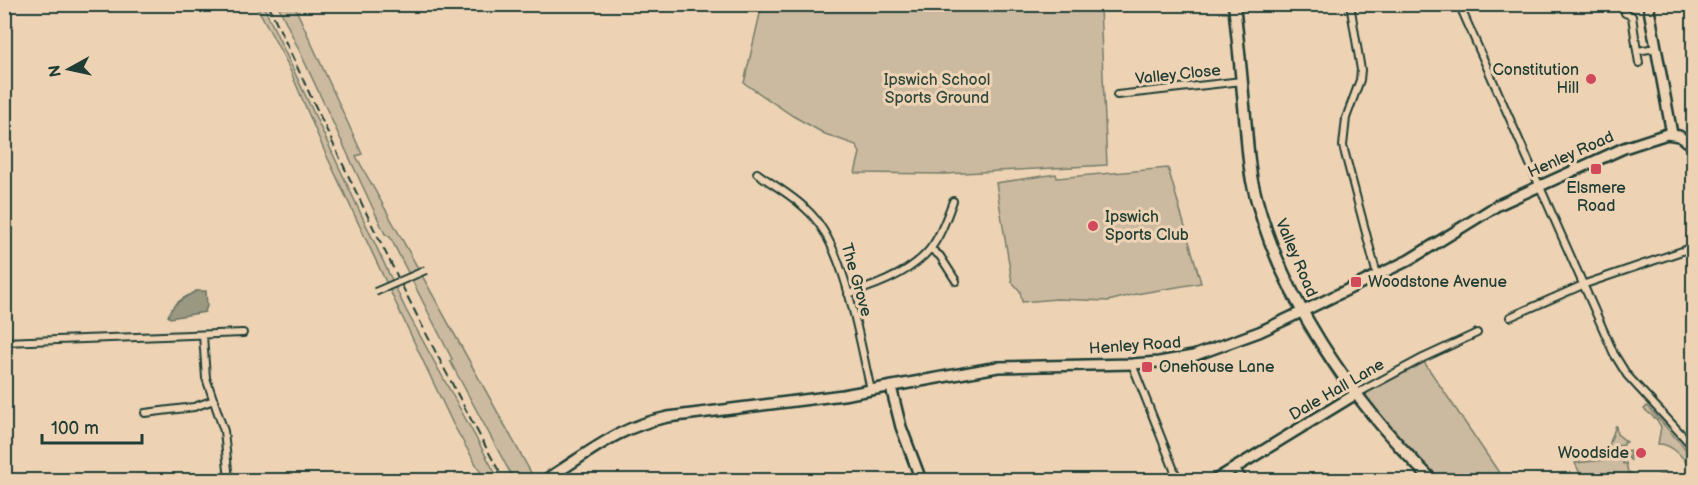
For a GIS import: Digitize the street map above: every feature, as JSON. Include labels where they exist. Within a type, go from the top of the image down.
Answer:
[{"type":"main road","name":"Valley Road","points":[[1234,4],[1251,170],[1257,201],[1276,253],[1303,311],[1356,394],[1380,425],[1432,480]]},
{"type":"street","points":[[1350,4],[1361,70],[1360,81],[1346,118],[1343,146],[1377,275]]},
{"type":"street","points":[[1460,4],[1614,354],[1623,369],[1694,448]]},
{"type":"street","points":[[1648,4],[1672,134],[1684,138],[1694,146]]},
{"type":"street","points":[[1625,13],[1632,16],[1639,63]]},
{"type":"street","points":[[1637,51],[1656,48]]},
{"type":"street","name":"Valley Close","points":[[1117,95],[1242,81]]},
{"type":"street","name":"Henley Road","points":[[545,480],[618,433],[652,420],[872,390],[998,367],[1132,364],[1177,359],[1216,349],[1259,332],[1424,251],[1498,205],[1624,148],[1662,135],[1672,134]]},
{"type":"street","name":"The Grove","points":[[757,173],[807,209],[830,240],[848,294],[872,390]]},
{"type":"street","points":[[848,294],[881,284],[931,249],[953,201]]},
{"type":"street","points":[[1510,317],[1585,284],[1694,247]]},
{"type":"street","points":[[931,249],[940,256],[956,281]]},
{"type":"street","points":[[375,292],[426,270]]},
{"type":"street","points":[[4,342],[243,333]]},
{"type":"street","name":"Dale Hall Lane","points":[[1215,480],[1356,394],[1423,358],[1477,333]]},
{"type":"street","points":[[203,335],[206,378],[224,431],[229,480]]},
{"type":"street","points":[[1132,364],[1178,480]]},
{"type":"street","points":[[891,387],[898,418],[921,480]]},
{"type":"street","points":[[145,413],[194,407],[214,400]]},
{"type":"street","points":[[1235,468],[1244,480]]},
{"type":"street","points":[[559,472],[565,480]]},
{"type":"green space","points":[[256,5],[263,5],[406,310],[499,480],[485,480],[453,424],[324,150],[287,63]]},
{"type":"green space","points":[[278,5],[294,5],[362,154],[356,156],[535,480],[514,480],[450,361],[452,359],[390,237],[385,234]]},
{"type":"green space","name":"Ipswich School Sports Ground","points":[[762,5],[1130,5],[1100,8],[1107,165],[946,174],[855,173],[860,153],[856,145],[825,134],[793,116],[744,83]]},
{"type":"green space","name":"Ipswich Sports Club","points":[[1168,168],[1201,283],[1108,301],[1057,299],[1022,302],[1020,291],[1012,282],[996,183],[1056,174],[1057,178]]},
{"type":"green space","points":[[1303,328],[1306,328],[1344,391]]},
{"type":"green space","points":[[1424,362],[1504,480],[1439,480],[1387,425],[1366,397],[1367,391]]},
{"type":"green space","points":[[1647,406],[1693,457],[1693,480],[1646,480],[1660,475],[1684,475],[1690,472],[1686,462],[1678,453],[1668,446],[1658,444],[1661,427],[1657,420],[1644,409]]},
{"type":"green space","points":[[1616,425],[1617,434],[1627,442],[1624,445],[1615,446],[1617,456],[1626,454],[1629,450],[1631,461],[1627,456],[1623,464],[1626,463],[1628,472],[1646,480],[1583,480],[1575,463],[1604,460]]},
{"type":"shaded area","points":[[196,291],[206,291],[205,312],[170,318],[168,316],[176,304]]},
{"type":"railway","points":[[268,4],[382,244],[441,363],[504,480]]},
{"type":"place","name":"Constitution Hill","points":[[1591,79]]},
{"type":"place","name":"Elsmere Road","points":[[1596,169]]},
{"type":"place","name":"Ipswich Sports Club","points":[[1093,226]]},
{"type":"place","name":"Woodstone Avenue","points":[[1356,282]]},
{"type":"place","name":"Onehouse Lane","points":[[1147,367]]},
{"type":"place","name":"Woodside","points":[[1641,453]]}]
